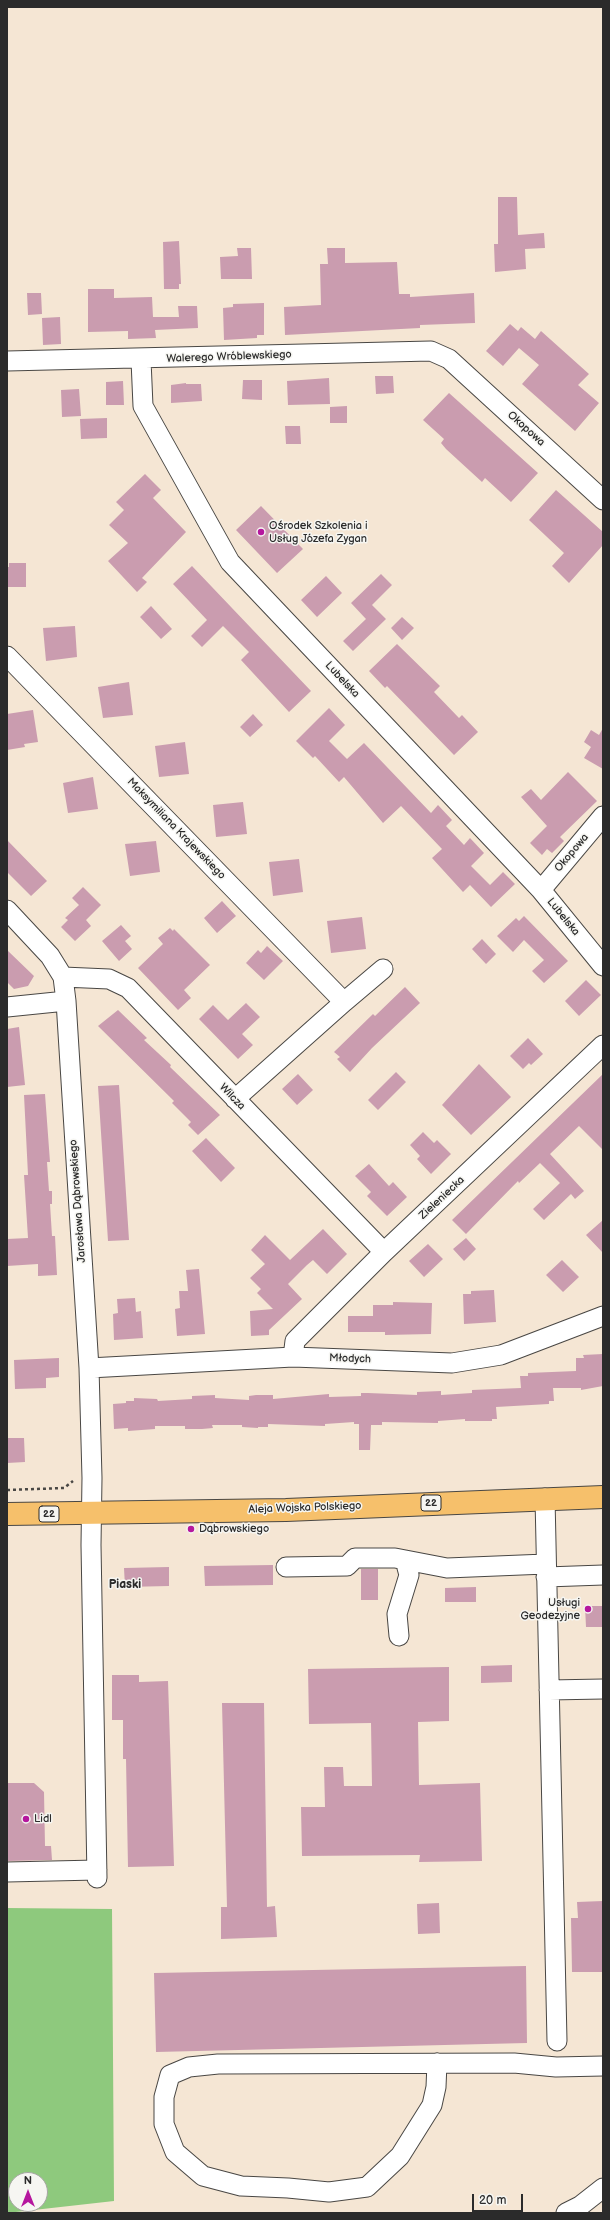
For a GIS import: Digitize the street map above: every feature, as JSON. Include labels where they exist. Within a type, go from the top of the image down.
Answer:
[{"type":"main road","name":"Aleja Wojska Polskiego","points":[[7,1514],[286,1510],[545,1498],[603,1497]]},
{"type":"street","name":"Walerego Wróblewskiego","points":[[7,361],[141,360],[413,351],[431,352],[449,359]]},
{"type":"street","name":"Okopowa","points":[[449,359],[603,500]]},
{"type":"street","name":"Lubelska","points":[[141,360],[143,406],[230,562],[541,890],[603,966]]},
{"type":"street","name":"Maksymiliana Krajewskiego","points":[[7,656],[344,1002]]},
{"type":"street","name":"Okopowa","points":[[541,890],[603,816]]},
{"type":"street","name":"Jarosława Dąbrowskiego","points":[[7,910],[50,956],[63,977],[66,1001],[89,1368],[92,1478],[97,1874],[7,1872]]},
{"type":"street","points":[[235,1099],[383,969]]},
{"type":"street","name":"Wilcza","points":[[63,977],[109,979],[128,988],[384,1252]]},
{"type":"street","points":[[7,1007],[66,1001]]},
{"type":"street","name":"Zieleniecka","points":[[293,1357],[295,1340],[384,1252],[603,1046]]},
{"type":"street","name":"Młodych","points":[[89,1368],[293,1357],[452,1363],[501,1355],[603,1316]]},
{"type":"street","points":[[545,1498],[557,2041]]},
{"type":"street","points":[[286,1567],[347,1566],[355,1558],[395,1558],[446,1568],[546,1570],[603,1575]]},
{"type":"street","points":[[399,1636],[397,1614],[409,1575],[405,1560]]},
{"type":"street","points":[[549,1690],[603,1689]]},
{"type":"street","points":[[437,2063],[436,2087],[432,2105],[400,2156],[366,2187],[329,2192],[288,2188],[241,2186],[203,2176],[175,2152],[164,2124],[164,2098],[170,2075],[189,2067],[218,2064],[437,2063],[514,2063],[556,2067],[603,2066]]},
{"type":"street","points":[[566,2213],[580,2206],[603,2188]]},
{"type":"path","points":[[7,1490],[64,1488],[71,1484],[75,1478],[92,1478]]},
{"type":"green space","points":[[7,1908],[112,1909],[114,2201],[48,2208],[48,2172],[8,2172],[8,2212],[16,2212],[7,2213]]},
{"type":"building","points":[[498,197],[517,197],[518,235],[544,233],[545,248],[525,249],[526,269],[495,272],[494,244],[498,244]]},
{"type":"building","points":[[179,241],[181,284],[179,284],[179,289],[164,289],[163,242]]},
{"type":"building","points":[[237,248],[251,248],[252,279],[221,279],[220,257],[238,256]]},
{"type":"building","points":[[327,248],[345,248],[345,263],[397,262],[399,294],[410,294],[410,297],[474,293],[475,323],[420,325],[420,328],[285,335],[284,307],[321,305],[320,264],[328,264]]},
{"type":"building","points":[[88,289],[114,289],[114,298],[152,297],[153,317],[179,317],[178,306],[197,306],[198,328],[155,330],[156,338],[128,339],[128,331],[88,332]]},
{"type":"building","points":[[27,293],[41,293],[42,314],[28,315]]},
{"type":"building","points":[[264,303],[264,335],[257,335],[257,338],[224,340],[223,308],[233,307],[233,304]]},
{"type":"building","points":[[60,317],[61,344],[43,345],[42,318]]},
{"type":"building","points":[[510,324],[518,331],[521,327],[535,339],[541,331],[589,374],[578,385],[599,403],[575,431],[522,384],[539,365],[519,348],[503,366],[486,351]]},
{"type":"building","points":[[375,376],[393,376],[394,393],[376,394]]},
{"type":"building","points":[[329,378],[330,404],[288,405],[287,381]]},
{"type":"building","points":[[243,380],[262,380],[262,400],[242,399]]},
{"type":"building","points":[[123,381],[124,405],[106,405],[106,382]]},
{"type":"building","points":[[186,383],[201,384],[202,401],[171,403],[171,385]]},
{"type":"building","points":[[79,389],[81,416],[62,417],[61,390]]},
{"type":"building","points":[[449,393],[538,473],[511,502],[485,478],[482,482],[446,449],[441,443],[444,439],[423,420]]},
{"type":"building","points":[[347,406],[347,423],[330,423],[330,407]]},
{"type":"building","points":[[107,418],[107,438],[81,439],[80,419]]},
{"type":"building","points":[[285,426],[300,426],[301,444],[286,444]]},
{"type":"building","points":[[145,474],[161,490],[153,498],[186,532],[142,578],[147,582],[137,592],[108,561],[128,543],[109,525],[124,510],[116,502]]},
{"type":"building","points":[[556,490],[603,532],[603,545],[569,583],[552,566],[564,553],[529,520]]},
{"type":"building","points":[[261,506],[303,549],[277,573],[236,530]]},
{"type":"building","points":[[9,563],[26,563],[26,587],[7,587],[7,567],[9,567]]},
{"type":"building","points":[[192,566],[311,691],[289,712],[241,660],[249,652],[223,626],[202,647],[191,636],[207,620],[173,584]]},
{"type":"building","points":[[381,574],[392,585],[372,605],[386,619],[353,651],[343,641],[366,619],[351,603]]},
{"type":"building","points":[[326,576],[342,593],[317,617],[301,600]]},
{"type":"building","points":[[151,606],[172,629],[161,639],[140,617]]},
{"type":"building","points":[[402,617],[414,628],[402,640],[391,628]]},
{"type":"building","points":[[75,626],[77,657],[46,661],[43,628]]},
{"type":"building","points":[[397,644],[440,686],[434,692],[459,718],[462,715],[478,732],[454,755],[387,686],[385,688],[369,671]]},
{"type":"building","points":[[129,682],[133,715],[103,718],[98,687]]},
{"type":"building","points":[[329,708],[345,725],[329,741],[347,759],[364,743],[431,813],[438,805],[452,820],[446,826],[464,845],[470,838],[484,853],[471,866],[490,885],[503,872],[515,884],[491,907],[470,885],[463,892],[432,858],[442,849],[401,806],[383,823],[344,777],[339,782],[315,756],[313,758],[296,741]]},
{"type":"building","points":[[33,710],[38,742],[24,744],[25,747],[7,750],[7,714]]},
{"type":"building","points":[[253,714],[263,725],[250,737],[240,727]]},
{"type":"building","points":[[603,728],[603,769],[584,758],[591,747],[584,742],[591,730],[599,735]]},
{"type":"building","points":[[185,742],[189,774],[159,777],[155,746]]},
{"type":"building","points":[[568,772],[597,801],[560,837],[564,841],[552,853],[547,849],[542,855],[530,843],[547,826],[521,797],[531,789],[541,800]]},
{"type":"building","points":[[93,777],[98,809],[68,813],[63,783]]},
{"type":"building","points":[[243,802],[247,834],[216,837],[213,805]]},
{"type":"building","points":[[7,840],[47,881],[31,896],[7,872]]},
{"type":"building","points":[[156,841],[160,872],[130,876],[125,844]]},
{"type":"building","points":[[299,859],[303,892],[273,896],[269,862]]},
{"type":"building","points":[[83,887],[101,905],[86,920],[91,926],[75,941],[61,927],[68,920],[65,918],[79,905],[72,898]]},
{"type":"building","points":[[222,901],[236,916],[217,933],[204,918]]},
{"type":"building","points":[[524,916],[568,961],[544,983],[532,971],[544,960],[524,940],[513,952],[497,936],[516,918],[519,921]]},
{"type":"building","points":[[362,917],[366,949],[331,953],[327,921]]},
{"type":"building","points":[[121,925],[131,936],[125,941],[132,949],[119,961],[102,941]]},
{"type":"building","points":[[170,928],[173,931],[174,929],[210,965],[184,990],[191,998],[178,1010],[138,968],[163,944],[158,938]]},
{"type":"building","points":[[482,939],[496,954],[486,964],[472,949]]},
{"type":"building","points":[[267,946],[283,961],[264,980],[246,963],[258,950],[261,953]]},
{"type":"building","points":[[7,950],[34,976],[28,986],[14,989],[7,982]]},
{"type":"building","points":[[586,980],[601,995],[579,1016],[565,1001]]},
{"type":"building","points":[[405,987],[420,1003],[372,1048],[350,1072],[337,1059],[340,1057],[334,1052],[373,1014],[375,1016]]},
{"type":"building","points":[[246,1003],[260,1017],[242,1034],[253,1045],[238,1059],[199,1019],[213,1005],[228,1020]]},
{"type":"building","points":[[118,1010],[147,1038],[144,1040],[171,1065],[170,1067],[220,1115],[198,1135],[188,1125],[191,1122],[172,1103],[174,1101],[98,1026]]},
{"type":"building","points":[[19,1027],[25,1085],[7,1087],[7,1029]]},
{"type":"building","points":[[528,1038],[543,1054],[531,1065],[529,1063],[523,1069],[510,1056]]},
{"type":"building","points":[[479,1064],[511,1097],[471,1135],[442,1105]]},
{"type":"building","points":[[396,1072],[406,1082],[378,1110],[368,1100]]},
{"type":"building","points":[[298,1074],[313,1090],[297,1105],[282,1089]]},
{"type":"building","points":[[603,1074],[603,1150],[579,1126],[550,1154],[584,1191],[575,1199],[571,1194],[544,1220],[533,1209],[560,1183],[540,1163],[519,1183],[518,1181],[466,1234],[452,1220]]},
{"type":"building","points":[[119,1085],[129,1240],[108,1241],[98,1086]]},
{"type":"building","points":[[45,1094],[50,1162],[47,1162],[49,1191],[52,1191],[52,1204],[50,1204],[52,1236],[55,1236],[57,1275],[38,1276],[38,1264],[7,1266],[7,1239],[28,1238],[24,1175],[28,1175],[24,1095]]},
{"type":"building","points":[[423,1132],[434,1143],[437,1140],[451,1154],[431,1174],[417,1159],[420,1156],[410,1145]]},
{"type":"building","points":[[206,1138],[235,1168],[221,1182],[192,1151]]},
{"type":"building","points":[[369,1164],[389,1186],[393,1182],[407,1197],[387,1216],[367,1196],[371,1192],[355,1176]]},
{"type":"building","points":[[603,1220],[603,1253],[586,1235]]},
{"type":"building","points":[[323,1229],[347,1254],[327,1274],[313,1260],[307,1265],[288,1284],[302,1299],[269,1330],[269,1335],[251,1336],[250,1311],[273,1309],[257,1293],[261,1289],[250,1278],[265,1264],[251,1250],[265,1235],[290,1260]]},
{"type":"building","points":[[466,1238],[476,1249],[464,1261],[453,1249]]},
{"type":"building","points":[[428,1244],[443,1259],[424,1277],[409,1261]]},
{"type":"building","points":[[562,1260],[579,1277],[563,1292],[546,1275]]},
{"type":"building","points":[[199,1269],[205,1334],[177,1336],[175,1309],[180,1308],[179,1291],[188,1291],[186,1270]]},
{"type":"building","points":[[494,1290],[496,1322],[464,1324],[463,1294],[471,1294],[471,1291]]},
{"type":"building","points":[[135,1298],[136,1312],[141,1311],[143,1338],[114,1340],[113,1314],[118,1313],[117,1299]]},
{"type":"building","points":[[393,1302],[432,1303],[431,1334],[385,1335],[385,1332],[348,1332],[348,1316],[373,1316],[373,1305],[393,1305]]},
{"type":"building","points":[[603,1354],[603,1386],[581,1390],[581,1388],[553,1388],[554,1401],[549,1401],[549,1404],[496,1407],[497,1419],[492,1419],[492,1421],[465,1421],[465,1419],[438,1421],[438,1423],[382,1422],[382,1425],[371,1425],[370,1450],[359,1450],[359,1424],[354,1424],[354,1422],[325,1424],[325,1426],[268,1424],[268,1427],[258,1428],[242,1427],[242,1425],[212,1425],[213,1428],[202,1429],[185,1429],[185,1426],[155,1426],[155,1429],[128,1431],[128,1428],[114,1429],[113,1404],[134,1401],[134,1398],[157,1399],[158,1401],[192,1399],[192,1396],[215,1395],[215,1398],[249,1400],[249,1396],[256,1395],[273,1395],[273,1399],[329,1394],[329,1397],[361,1396],[361,1393],[417,1395],[417,1392],[441,1391],[441,1395],[472,1393],[472,1390],[521,1388],[520,1376],[528,1376],[528,1373],[576,1371],[576,1358],[584,1358],[583,1355]]},
{"type":"building","points":[[59,1358],[59,1377],[46,1378],[46,1388],[15,1389],[14,1360]]},
{"type":"building","points":[[7,1438],[24,1438],[25,1462],[7,1463]]},
{"type":"building","points":[[273,1565],[273,1585],[205,1586],[204,1566]]},
{"type":"building","points":[[169,1567],[169,1586],[125,1587],[124,1568]]},
{"type":"building","points":[[361,1569],[378,1569],[378,1600],[361,1600]]},
{"type":"building","points":[[476,1587],[476,1602],[445,1602],[445,1588]]},
{"type":"building","points":[[585,1606],[603,1606],[603,1627],[586,1627]]},
{"type":"building","points":[[512,1665],[512,1682],[481,1683],[481,1666]]},
{"type":"building","points":[[449,1667],[449,1721],[418,1722],[419,1785],[480,1783],[482,1861],[419,1862],[420,1855],[302,1856],[301,1807],[325,1807],[324,1767],[343,1767],[344,1786],[372,1786],[371,1723],[309,1724],[308,1669]]},
{"type":"building","points":[[112,1675],[139,1675],[139,1682],[168,1681],[174,1866],[128,1867],[126,1759],[123,1759],[123,1720],[112,1720]]},
{"type":"building","points":[[222,1703],[264,1703],[267,1907],[275,1906],[277,1937],[221,1939],[221,1907],[227,1907]]},
{"type":"building","name":"Lidl","points":[[7,1783],[34,1783],[44,1792],[45,1846],[51,1846],[52,1860],[7,1861]]},
{"type":"building","points":[[603,1901],[603,1972],[572,1972],[571,1918],[578,1918],[577,1902]]},
{"type":"building","points":[[439,1903],[440,1933],[418,1934],[417,1904]]},
{"type":"building","points":[[526,1966],[527,2043],[156,2052],[154,1973]]},
{"type":"place","name":"Ośrodek Szkolenia i Usług Józefa Zygan","points":[[261,532]]},
{"type":"place","name":"Dąbrowskiego","points":[[191,1529]]},
{"type":"place","name":"Usługi Geodezyjne","points":[[588,1609]]},
{"type":"place","name":"Lidl","points":[[26,1819]]},
{"type":"district","name":"Piaski","points":[[125,1585]]}]
